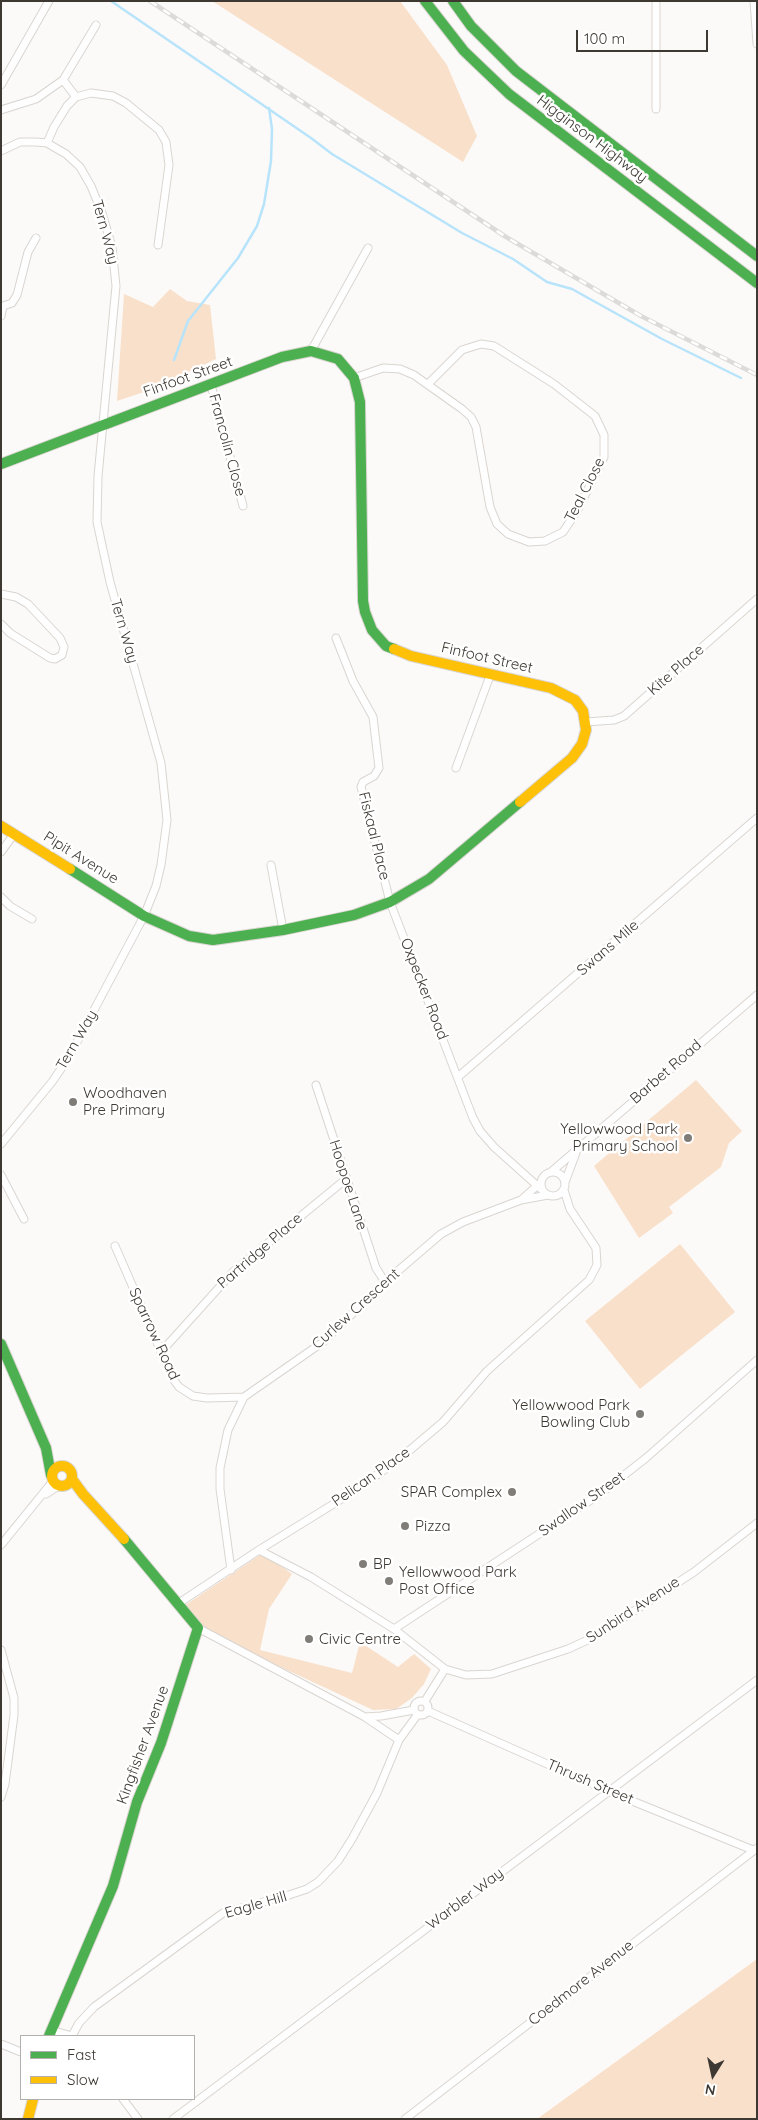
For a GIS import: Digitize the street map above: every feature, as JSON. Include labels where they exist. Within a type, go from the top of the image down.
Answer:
[{"type":"main road","name":"Higginson Highway","points":[[425,1],[464,51],[509,94],[757,283]]},
{"type":"main road","name":"Higginson Highway","points":[[453,1],[471,26],[516,71],[757,256]]},
{"type":"main road","name":"Finfoot Street","points":[[104,423],[211,385],[282,357],[311,351],[338,359],[354,378],[360,402],[363,601],[372,630],[386,646],[397,651],[551,688],[568,695],[583,711],[586,722]]},
{"type":"main road","points":[[1,464],[104,423]]},
{"type":"main road","points":[[144,916],[189,936],[213,940],[283,930],[345,917],[390,902],[429,879],[572,758],[585,737],[586,722]]},
{"type":"main road","name":"Pipit Avenue","points":[[1,826],[144,916]]},
{"type":"main road","points":[[1,1344],[46,1448],[56,1482],[83,1494]]},
{"type":"main road","points":[[46,1448],[63,1466],[69,1469],[72,1479],[83,1494],[179,1603],[198,1628]]},
{"type":"main road","points":[[56,1482],[56,1468],[63,1466]]},
{"type":"main road","points":[[56,1482],[68,1484],[72,1479]]},
{"type":"main road","name":"Kingfisher Avenue","points":[[50,2033],[113,1886],[137,1802],[161,1743],[198,1628]]},
{"type":"main road","points":[[28,2119],[32,2100]]},
{"type":"street","points":[[1,85],[49,1]]},
{"type":"street","points":[[656,1],[656,109]]},
{"type":"street","points":[[754,1],[757,44]]},
{"type":"street","points":[[1,110],[36,99],[63,80],[96,25]]},
{"type":"street","points":[[63,80],[76,97]]},
{"type":"street","points":[[47,143],[67,106],[76,97],[91,93],[113,96],[126,103],[159,130],[166,142],[169,154],[168,181],[158,246]]},
{"type":"street","name":"Tern Way","points":[[1,151],[20,142],[47,143],[66,154],[80,167],[91,186],[102,213],[112,247],[116,286],[97,494],[99,537],[162,763],[167,800],[167,820],[161,865],[156,886],[144,916],[69,1057],[52,1082],[1,1144]]},
{"type":"street","points":[[1,316],[3,306],[15,300],[28,252],[36,238]]},
{"type":"street","points":[[311,351],[368,248]]},
{"type":"street","name":"Teal Close","points":[[354,378],[370,371],[391,367],[407,371],[462,408],[474,422],[490,507],[497,524],[508,534],[529,542],[545,540],[563,532],[578,511],[604,456],[604,435],[595,416],[554,384],[494,346],[481,344],[462,350],[428,384]]},
{"type":"street","name":"Francolin Close","points":[[211,385],[232,458],[243,506]]},
{"type":"street","points":[[1,594],[16,596],[28,604],[40,619],[60,638],[64,647],[62,655],[55,659],[50,658],[10,633],[1,624]]},
{"type":"street","name":"Kite Place","points":[[586,722],[614,720],[624,716],[757,599]]},
{"type":"street","name":"Fiskaal Place","points":[[336,638],[353,680],[373,718],[379,768],[374,776],[364,782],[361,787],[390,902]]},
{"type":"street","points":[[456,768],[491,674]]},
{"type":"street","name":"Swans Mile","points":[[458,1077],[757,818]]},
{"type":"street","points":[[1,852],[14,834]]},
{"type":"street","points":[[271,865],[283,930]]},
{"type":"street","points":[[1,897],[10,906],[32,919]]},
{"type":"street","name":"Oxpecker Road","points":[[390,902],[473,1118],[480,1131],[494,1147],[543,1188]]},
{"type":"street","name":"Barbet Road","points":[[543,1188],[551,1172],[757,995]]},
{"type":"street","name":"Hoopoe Lane","points":[[316,1085],[376,1268],[386,1282]]},
{"type":"street","name":"Barbet Road","points":[[565,1186],[577,1151]]},
{"type":"street","points":[[551,1172],[562,1175],[570,1209]]},
{"type":"street","points":[[1,1175],[24,1219]]},
{"type":"street","name":"Partridge Place","points":[[160,1352],[233,1272],[346,1179]]},
{"type":"street","points":[[543,1188],[559,1195],[565,1186]]},
{"type":"street","points":[[543,1188],[570,1209]]},
{"type":"street","name":"Curlew Crescent","points":[[521,1200],[543,1188]]},
{"type":"street","name":"Curlew Crescent","points":[[231,1570],[220,1489],[220,1468],[228,1430],[244,1397],[323,1342],[386,1282],[441,1234],[463,1222],[521,1200],[543,1188]]},
{"type":"street","name":"Pelican Place","points":[[179,1603],[259,1550],[348,1495],[397,1461],[443,1422],[487,1371],[579,1291],[595,1272],[598,1256],[596,1248],[570,1209]]},
{"type":"street","name":"Sparrow Road","points":[[115,1246],[173,1379],[185,1392],[207,1398],[244,1397]]},
{"type":"street","name":"Swallow Street","points":[[394,1629],[600,1494],[646,1458],[757,1360]]},
{"type":"street","points":[[1,1545],[41,1496],[56,1482]]},
{"type":"street","name":"Sunbird Avenue","points":[[444,1669],[466,1674],[492,1674],[580,1644],[694,1572],[757,1523]]},
{"type":"street","points":[[259,1550],[311,1577],[394,1629],[444,1669],[425,1701]]},
{"type":"street","points":[[198,1628],[365,1716],[399,1740],[416,1712],[417,1702],[425,1701]]},
{"type":"street","points":[[1,1650],[14,1698],[14,1715],[10,1750],[1,1797]]},
{"type":"street","name":"Warbler Way","points":[[173,2119],[757,1680]]},
{"type":"street","points":[[365,1716],[416,1712],[424,1715],[428,1711],[429,1705],[425,1701]]},
{"type":"street","name":"Thrush Street","points":[[428,1711],[610,1792],[755,1849]]},
{"type":"street","name":"Eagle Hill","points":[[73,2035],[79,2023],[94,2007],[223,1913],[289,1895],[307,1889],[318,1882],[338,1861],[352,1839],[377,1793],[399,1740]]},
{"type":"street","name":"Coedmore Avenue","points":[[405,2119],[755,1849]]},
{"type":"street","points":[[50,2033],[65,2035]]},
{"type":"street","points":[[1,2044],[20,2052]]},
{"type":"street","points":[[124,2100],[138,2119]]},
{"type":"shaded area","points":[[212,1],[400,1],[447,65],[477,136],[463,162]]},
{"type":"shaded area","points":[[170,289],[187,301],[210,305],[216,359],[156,388],[117,401],[124,294],[153,307]]},
{"type":"shaded area","points":[[696,1080],[742,1131],[729,1143],[721,1167],[669,1207],[673,1213],[639,1238],[594,1166]]},
{"type":"shaded area","points":[[680,1244],[735,1312],[640,1389],[585,1321]]},
{"type":"shaded area","points":[[263,1553],[292,1574],[269,1609],[260,1650],[352,1673],[360,1642],[398,1667],[414,1654],[431,1669],[424,1684],[412,1698],[396,1709],[373,1710],[203,1631],[184,1606]]},
{"type":"shaded area","points":[[757,1959],[757,2119],[537,2119],[639,2045]]},
{"type":"waterway","points":[[111,1],[332,154],[462,233],[513,259],[547,282],[572,289],[662,339],[741,378]]},
{"type":"waterway","points":[[174,360],[188,321],[238,258],[257,226],[264,204],[271,161],[272,129],[269,108]]},
{"type":"railway","points":[[150,1],[506,237],[641,316],[757,375]]},
{"type":"traffic: fast","points":[[425,1],[464,51],[509,94],[757,283]]},
{"type":"traffic: fast","points":[[453,1],[471,26],[516,71],[757,256]]},
{"type":"traffic: fast","points":[[1,464],[282,357],[311,351],[338,359],[354,378],[360,402],[363,601],[365,612],[372,630],[386,646],[394,649]]},
{"type":"traffic: fast","points":[[70,869],[144,916],[189,936],[213,940],[283,930],[354,915],[390,902],[429,879],[520,802]]},
{"type":"traffic: fast","points":[[1,1344],[46,1448],[51,1475]]},
{"type":"traffic: fast","points":[[49,2035],[113,1886],[137,1802],[161,1743],[198,1628],[124,1539]]},
{"type":"traffic: slow","points":[[394,649],[411,656],[551,688],[575,700],[583,711],[586,730],[582,744],[572,758],[520,802]]},
{"type":"traffic: slow","points":[[1,826],[70,869]]},
{"type":"traffic: slow","points":[[62,1466],[69,1469],[72,1476],[69,1483],[62,1486],[55,1483],[52,1476],[55,1469],[62,1466]]},
{"type":"traffic: slow","points":[[72,1479],[83,1494],[124,1539]]},
{"type":"traffic: slow","points":[[28,2119],[33,2100]]},
{"type":"place","name":"Woodhaven Pre Primary","points":[[73,1102]]},
{"type":"place","name":"Yellowwood Park Primary School","points":[[688,1138]]},
{"type":"place","name":"Yellowwood Park Bowling Club","points":[[640,1414]]},
{"type":"place","name":"SPAR Complex","points":[[512,1492]]},
{"type":"place","name":"Pizza","points":[[405,1526]]},
{"type":"place","name":"BP","points":[[363,1564]]},
{"type":"place","name":"Yellowwood Park Post Office","points":[[389,1581]]},
{"type":"place","name":"Civic Centre","points":[[309,1639]]}]
